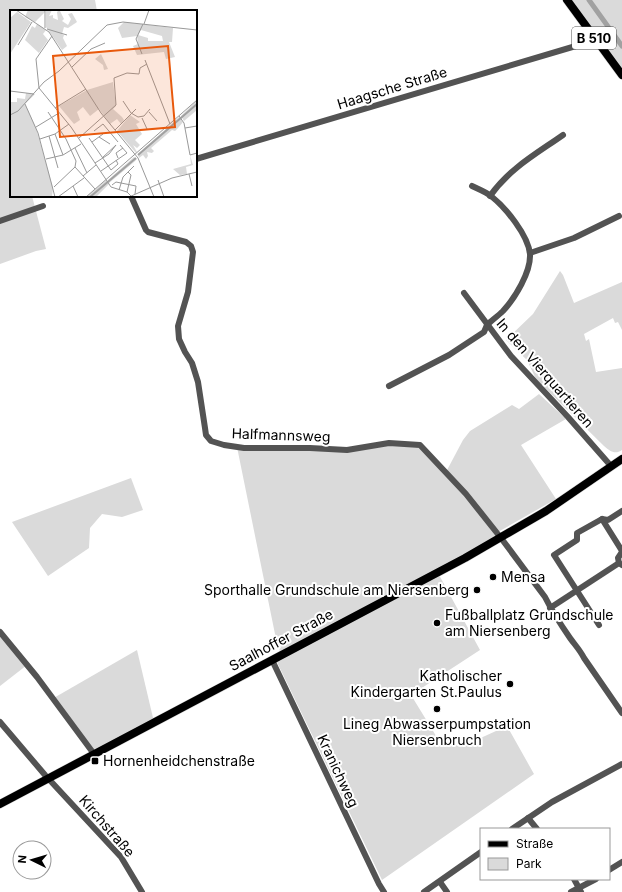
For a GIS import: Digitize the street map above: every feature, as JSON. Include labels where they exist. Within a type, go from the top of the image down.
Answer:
[{"type":"main road","name":"B 510","points":[[567,0],[622,75]]},
{"type":"main road","name":"Saalhoffer Straße","points":[[0,804],[465,558],[546,511],[622,459]]},
{"type":"street","name":"Haagsche Straße","points":[[197,159],[596,40]]},
{"type":"street","points":[[490,196],[499,183],[511,171],[563,135]]},
{"type":"street","points":[[389,386],[449,356],[484,332],[486,325],[503,311],[516,294],[524,278],[529,263],[530,253],[522,232],[514,220],[490,196],[472,186]]},
{"type":"street","name":"Halfmannsweg","points":[[131,197],[148,232],[186,242],[191,246],[193,252],[188,292],[178,326],[179,340],[192,363],[198,382],[206,435],[211,441],[224,446],[244,448],[310,448],[347,450],[389,443],[420,445],[466,494],[501,538],[545,597],[550,608],[580,650],[606,692],[622,713]]},
{"type":"street","points":[[0,221],[43,206]]},
{"type":"street","points":[[530,253],[574,238],[619,216]]},
{"type":"street","name":"In den Vierquartieren","points":[[464,293],[486,325],[518,365],[568,417],[611,466]]},
{"type":"street","points":[[599,625],[578,590],[554,555],[577,540],[577,533],[602,519],[608,520],[622,511]]},
{"type":"street","points":[[550,608],[621,564],[618,558],[622,552],[602,519]]},
{"type":"street","points":[[0,632],[37,677],[94,754]]},
{"type":"street","name":"Kranichweg","points":[[272,660],[384,892]]},
{"type":"street","points":[[0,722],[49,778]]},
{"type":"street","points":[[513,828],[557,799],[622,764]]},
{"type":"street","name":"Kirchstraße","points":[[49,778],[121,857],[142,892]]},
{"type":"street","points":[[528,818],[536,828]]},
{"type":"street","points":[[424,892],[480,853]]},
{"type":"street","points":[[610,869],[622,862]]},
{"type":"street","points":[[575,880],[580,890]]},
{"type":"street","points":[[571,892],[580,890],[595,880]]},
{"type":"street","points":[[440,882],[447,892]]},
{"type":"green space","points":[[0,0],[95,0],[97,10],[10,10],[10,197],[32,197],[46,249],[0,264]]},
{"type":"green space","points":[[571,0],[622,0],[622,71]]},
{"type":"green space","points":[[560,271],[574,303],[622,282],[622,330],[618,322],[615,323],[613,318],[584,334],[586,341],[589,339],[596,372],[622,368],[622,450],[617,452],[613,452],[604,446],[540,383],[535,377],[527,360],[506,340],[533,314]]},
{"type":"green space","points":[[539,394],[566,419],[521,445],[556,499],[498,532],[501,538],[438,573],[480,650],[411,695],[441,744],[463,746],[507,726],[534,774],[382,880],[275,658],[281,655],[275,634],[237,447],[349,450],[389,443],[422,445],[446,472],[463,440],[470,431],[512,405],[519,409]]},
{"type":"green space","points":[[131,478],[143,510],[122,517],[102,514],[90,528],[89,548],[48,576],[12,522]]},
{"type":"green space","points":[[0,632],[27,665],[0,686]]},
{"type":"green space","points":[[137,650],[154,722],[94,754],[52,699]]},
{"type":"waterway","points":[[589,0],[622,46]]},
{"type":"place","name":"Mensa","points":[[493,577]]},
{"type":"place","name":"Sporthalle Grundschule am Niersenberg","points":[[477,590]]},
{"type":"place","name":"Fußballplatz Grundschule am Niersenberg","points":[[437,623]]},
{"type":"place","name":"Katholischer Kindergarten St.Paulus","points":[[510,684]]},
{"type":"place","name":"Lineg Abwasserpumpstation Niersenbruch","points":[[437,709]]},
{"type":"place","name":"Hornenheidchenstraße","points":[[95,761]]}]
